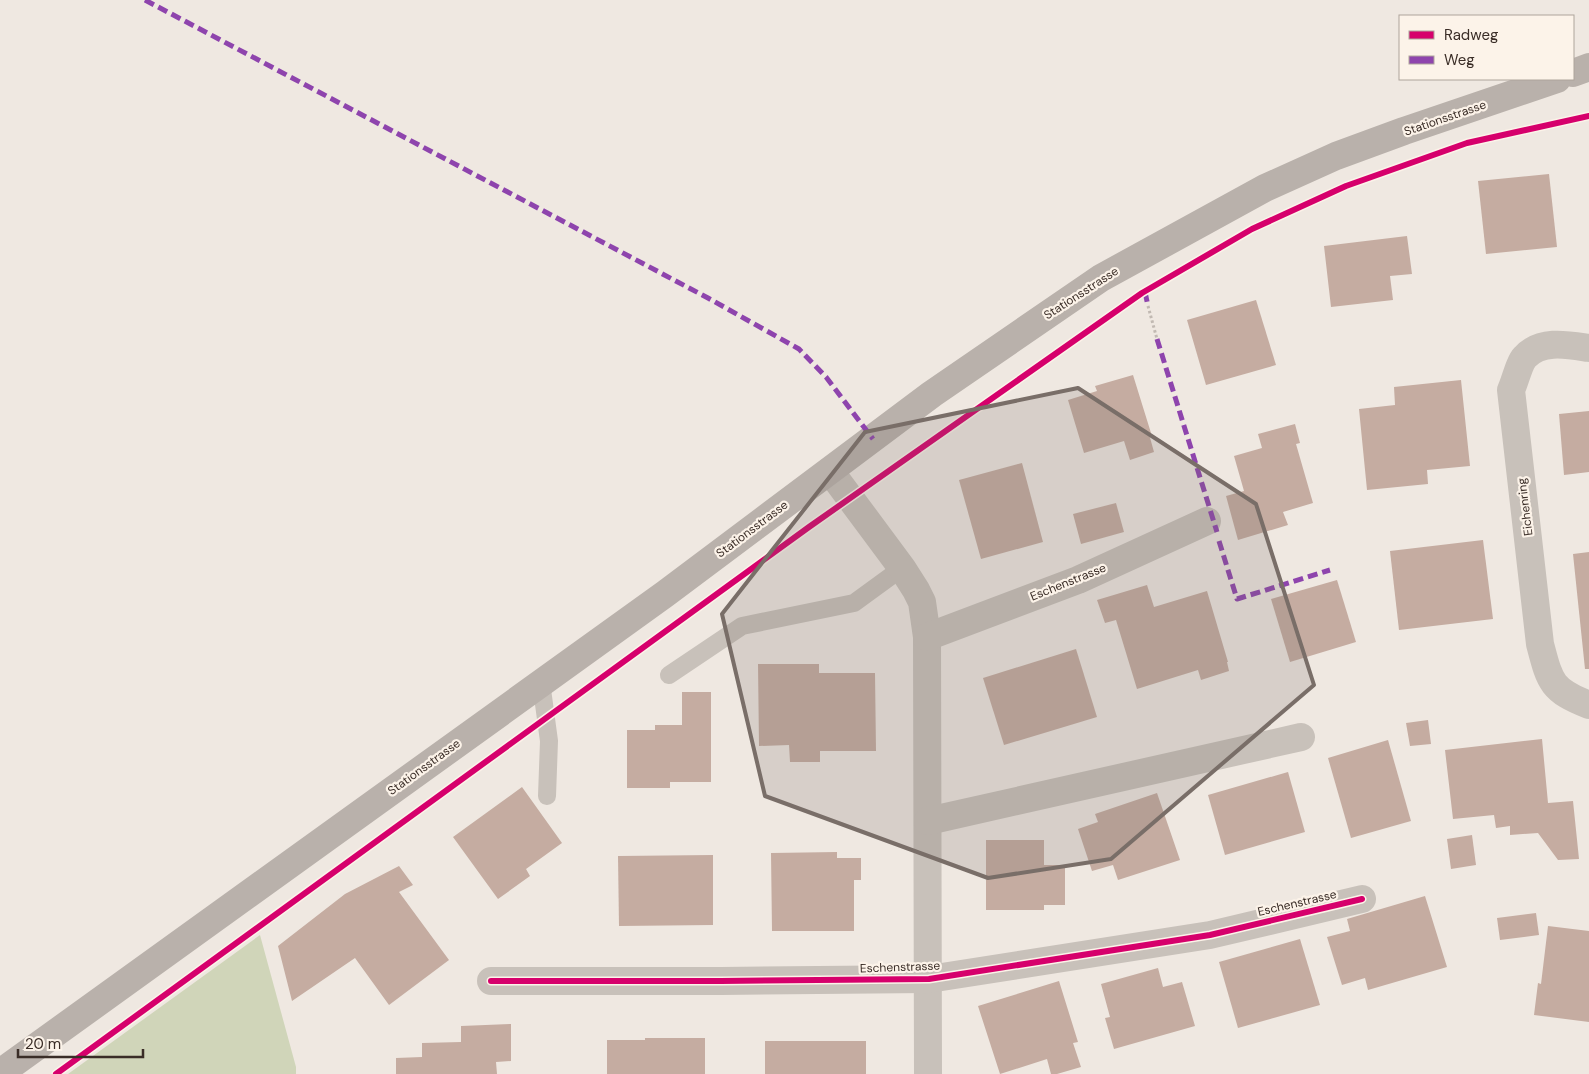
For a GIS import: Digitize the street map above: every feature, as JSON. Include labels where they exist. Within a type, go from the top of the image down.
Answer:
[{"type":"main road","points":[[1574,73],[1589,67]]},
{"type":"main road","name":"Stationsstrasse","points":[[0,1073],[541,682],[830,471],[932,394],[1101,278],[1265,188],[1336,156],[1554,80]]},
{"type":"street","name":"Eichenring","points":[[1589,348],[1564,344],[1539,347],[1524,357],[1511,390],[1540,644],[1549,677],[1558,689],[1570,698],[1589,705]]},
{"type":"street","name":"Eschenstrasse","points":[[830,471],[902,568],[922,602],[927,637],[928,1074]]},
{"type":"street","name":"Eschenstrasse","points":[[927,637],[1078,580],[1207,521]]},
{"type":"street","points":[[928,821],[1301,737]]},
{"type":"street","name":"Eschenstrasse","points":[[491,980],[721,981],[928,979],[1210,935],[1362,899]]},
{"type":"lane","points":[[670,675],[742,626],[854,603],[902,568]]},
{"type":"lane","points":[[541,682],[549,741],[547,796]]},
{"type":"path","points":[[1148,306],[1157,338]]},
{"type":"highlighted area","points":[[1078,388],[1256,504],[1314,685],[1111,859],[988,878],[765,796],[722,614],[865,432]]},
{"type":"green space","points":[[260,935],[296,1067],[296,1074],[68,1074]]},
{"type":"building","points":[[1549,174],[1557,247],[1486,254],[1478,181]]},
{"type":"building","points":[[1407,236],[1412,274],[1390,276],[1393,300],[1331,307],[1324,246]]},
{"type":"building","points":[[1256,300],[1276,365],[1206,385],[1187,320]]},
{"type":"building","points":[[1133,375],[1151,433],[1149,434],[1154,452],[1130,460],[1124,441],[1084,453],[1068,400],[1097,391],[1095,386]]},
{"type":"building","points":[[1461,380],[1470,466],[1427,470],[1428,484],[1367,490],[1359,409],[1395,405],[1394,387]]},
{"type":"building","points":[[1589,411],[1589,472],[1564,475],[1559,414]]},
{"type":"building","points":[[1295,424],[1300,443],[1296,444],[1313,503],[1283,512],[1288,525],[1238,540],[1226,496],[1244,491],[1234,456],[1262,448],[1258,434]]},
{"type":"building","points":[[1022,463],[1043,542],[981,559],[959,480]]},
{"type":"building","points":[[1116,503],[1124,532],[1081,544],[1073,514]]},
{"type":"building","points":[[1483,540],[1493,619],[1399,630],[1390,551]]},
{"type":"building","points":[[1589,552],[1589,669],[1585,669],[1573,554]]},
{"type":"building","points":[[1337,580],[1356,642],[1290,662],[1271,599]]},
{"type":"building","points":[[1147,585],[1154,607],[1207,591],[1229,671],[1201,680],[1198,670],[1137,689],[1116,620],[1105,623],[1097,600]]},
{"type":"building","points":[[1076,649],[1097,717],[1004,745],[983,678]]},
{"type":"building","points":[[758,664],[819,664],[819,673],[875,673],[876,751],[820,751],[820,762],[790,762],[789,745],[759,746]]},
{"type":"building","points":[[682,692],[711,692],[711,782],[670,782],[670,788],[627,788],[627,730],[655,730],[655,725],[682,725]]},
{"type":"building","points":[[1428,720],[1431,744],[1410,746],[1406,723]]},
{"type":"building","points":[[1542,739],[1548,803],[1573,801],[1579,859],[1558,860],[1538,833],[1510,835],[1510,826],[1496,828],[1494,815],[1453,819],[1445,750]]},
{"type":"building","points":[[1388,740],[1411,821],[1351,838],[1328,758]]},
{"type":"building","points":[[1288,772],[1305,832],[1225,855],[1208,795]]},
{"type":"building","points":[[522,787],[562,843],[526,869],[530,876],[498,899],[453,837]]},
{"type":"building","points":[[1157,793],[1180,860],[1118,880],[1113,865],[1092,871],[1078,829],[1098,822],[1095,814]]},
{"type":"building","points":[[1472,835],[1476,865],[1451,869],[1447,839]]},
{"type":"building","points":[[986,840],[1044,840],[1044,865],[1065,865],[1065,905],[1044,905],[1044,910],[986,910]]},
{"type":"building","points":[[837,852],[837,858],[861,858],[861,880],[854,880],[854,931],[772,931],[771,853]]},
{"type":"building","points":[[713,855],[713,925],[619,926],[618,856]]},
{"type":"building","points":[[399,866],[413,885],[399,892],[449,960],[389,1005],[355,958],[292,1001],[278,946],[345,894]]},
{"type":"building","points":[[1425,896],[1447,967],[1368,990],[1365,978],[1342,985],[1327,937],[1350,931],[1347,919]]},
{"type":"building","points":[[1536,913],[1539,935],[1500,940],[1497,918]]},
{"type":"building","points":[[1548,926],[1589,931],[1589,1022],[1534,1015],[1538,983],[1541,984]]},
{"type":"building","points":[[1300,939],[1320,1005],[1238,1028],[1219,962]]},
{"type":"building","points":[[1158,968],[1163,987],[1182,982],[1195,1026],[1114,1049],[1105,1018],[1110,1017],[1101,984]]},
{"type":"building","points":[[1059,981],[1078,1042],[1073,1043],[1081,1067],[1051,1074],[1047,1059],[1000,1074],[978,1006]]},
{"type":"building","points":[[511,1024],[511,1061],[496,1062],[497,1074],[396,1074],[396,1058],[422,1057],[422,1043],[461,1042],[461,1026]]},
{"type":"building","points":[[645,1038],[705,1038],[705,1074],[607,1074],[607,1040],[645,1040]]},
{"type":"building","points":[[765,1041],[866,1041],[866,1074],[765,1074]]},
{"type":"marked path","points":[[145,0],[708,298],[799,349],[826,377],[873,439]]},
{"type":"marked path","points":[[1145,292],[1148,306]]},
{"type":"marked path","points":[[1157,339],[1217,532]]},
{"type":"marked path","points":[[1219,541],[1237,599],[1330,570]]},
{"type":"cycle path","points":[[56,1074],[809,527],[1142,293],[1252,229],[1346,186],[1467,143],[1589,116]]},
{"type":"cycle path","points":[[491,981],[929,979],[1210,935],[1362,899]]}]
